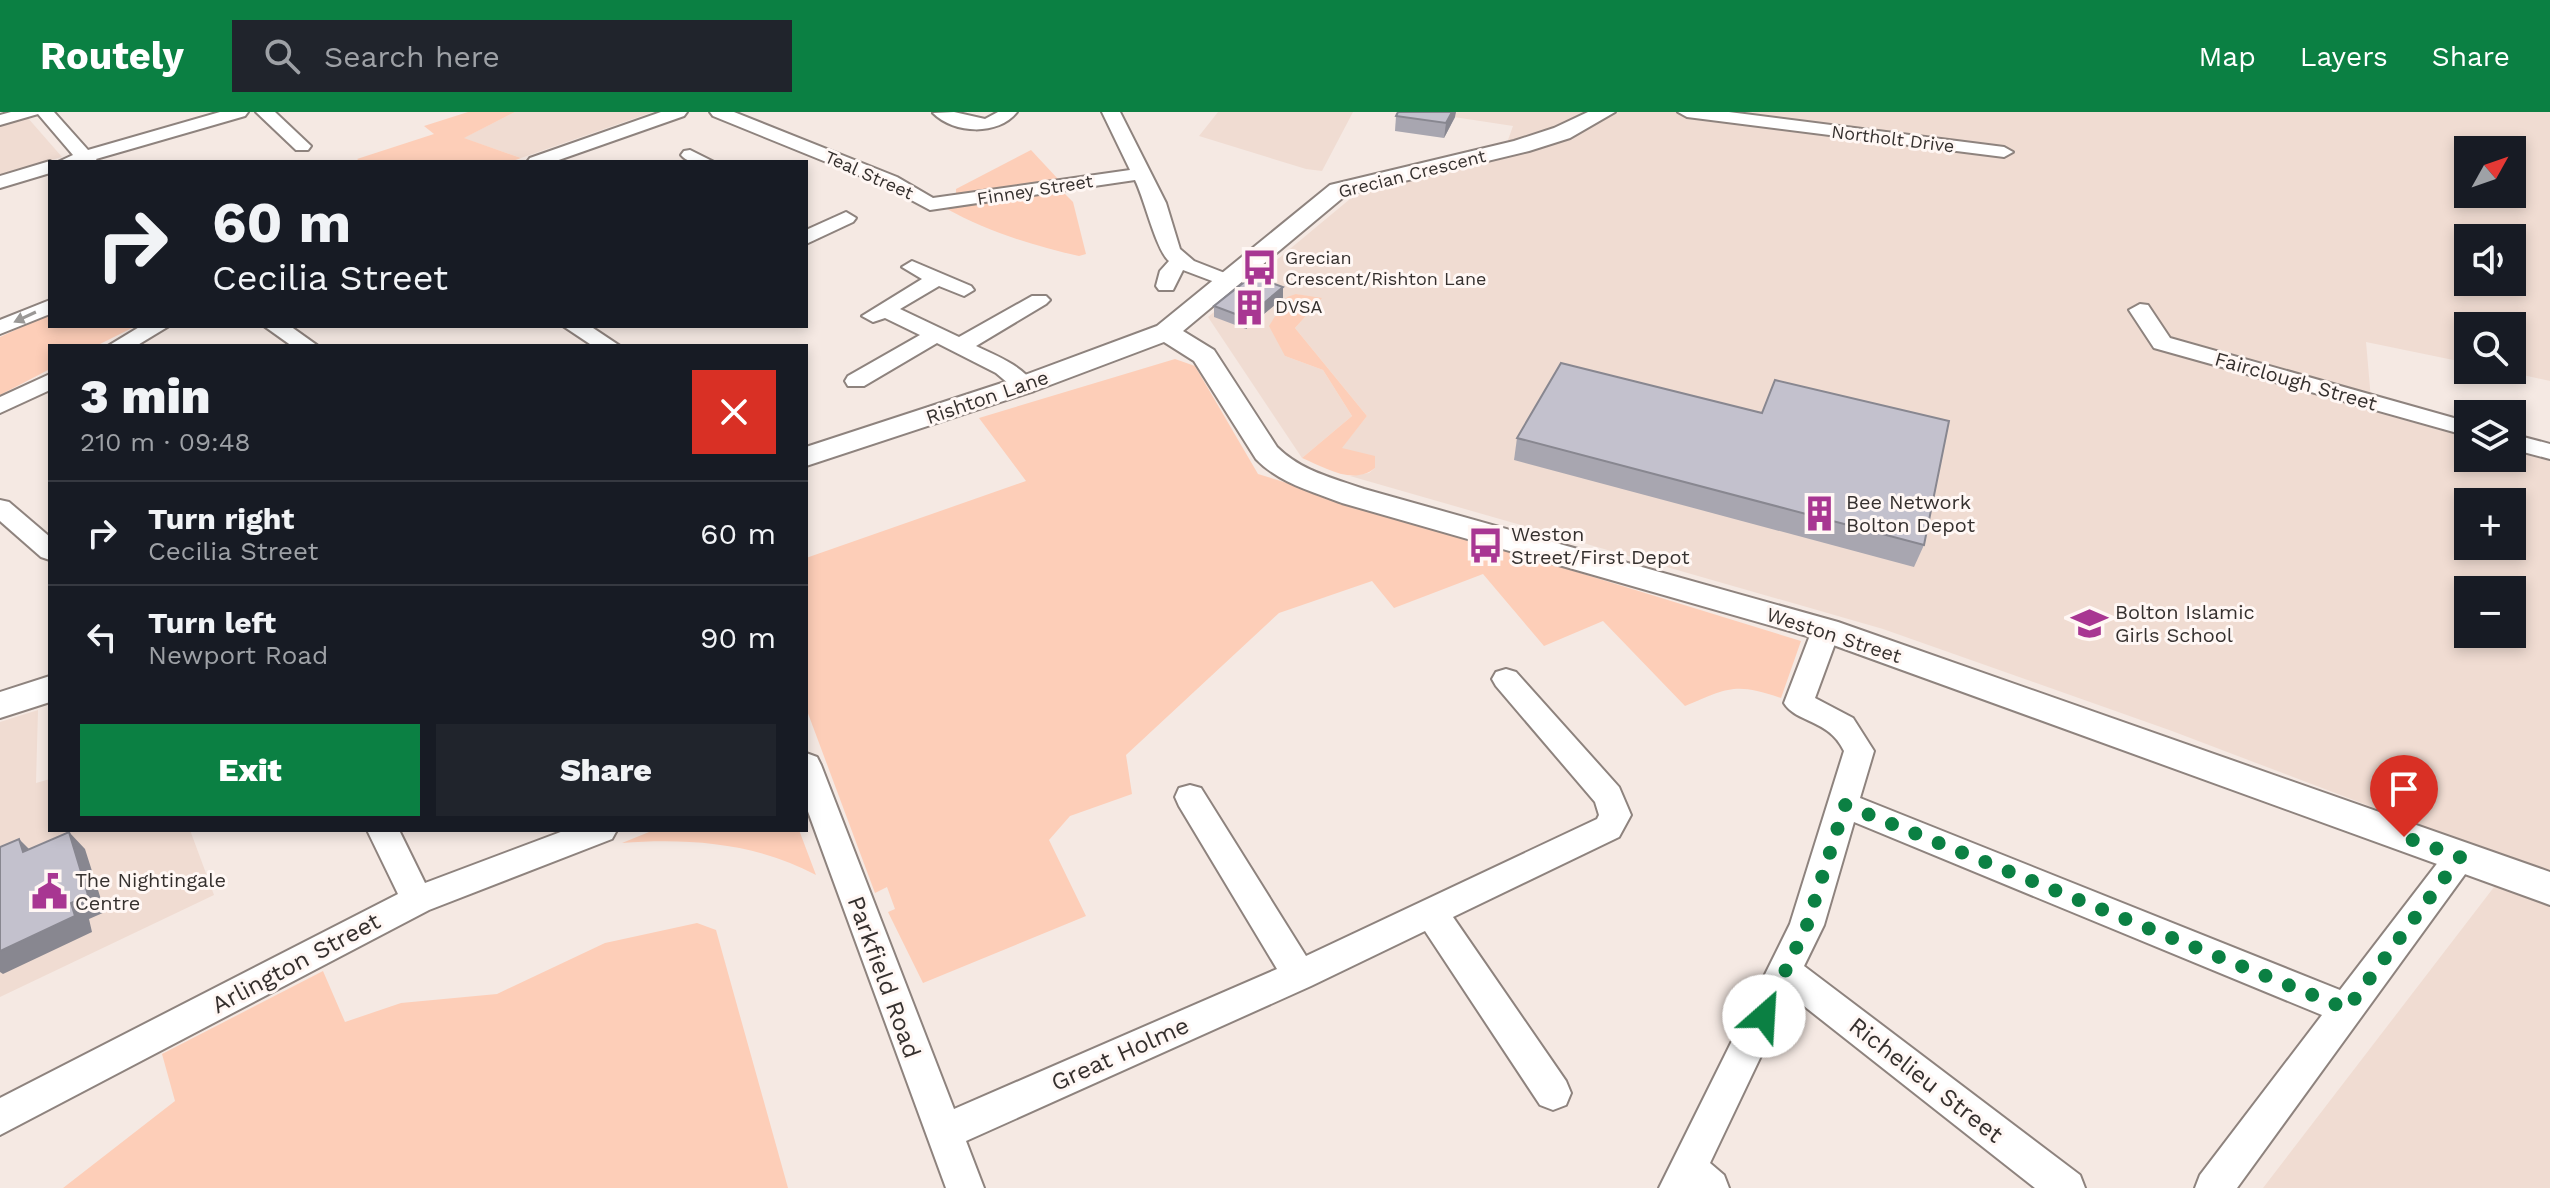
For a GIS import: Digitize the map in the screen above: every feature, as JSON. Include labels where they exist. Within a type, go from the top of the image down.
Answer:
[{"type":"street","points":[[0,120],[31,112]]},
{"type":"street","points":[[45,112],[80,160],[239,112]]},
{"type":"street","points":[[265,112],[302,146]]},
{"type":"street","points":[[542,160],[678,112]]},
{"type":"street","name":"Teal Street","points":[[719,112],[890,181],[930,204]]},
{"type":"street","points":[[1111,112],[1161,214],[1171,252],[1181,261],[1228,281]]},
{"type":"street","name":"Grecian Crescent","points":[[1166,332],[1338,190],[1521,146],[1562,133],[1604,112]]},
{"type":"street","name":"Northolt Drive","points":[[1687,112],[2004,152]]},
{"type":"street","points":[[942,113],[971,125],[1006,115]]},
{"type":"street","points":[[0,182],[48,168]]},
{"type":"street","name":"Finney Street","points":[[930,204],[1141,174]]},
{"type":"street","points":[[808,237],[839,222],[810,215]]},
{"type":"street","points":[[1166,286],[1170,271],[1181,261]]},
{"type":"street","points":[[912,267],[964,290]]},
{"type":"street","points":[[938,278],[877,314],[961,345],[1004,368],[1024,385]]},
{"type":"street","points":[[0,328],[48,307]]},
{"type":"street","points":[[961,345],[1037,308]]},
{"type":"street","name":"Fairclough Street","points":[[2140,310],[2162,343],[2454,425]]},
{"type":"street","points":[[123,344],[154,328]]},
{"type":"street","points":[[278,328],[304,344]]},
{"type":"street","points":[[590,329],[607,344]]},
{"type":"street","name":"Rishton Lane","points":[[808,456],[1024,385],[1166,332]]},
{"type":"street","name":"Weston Street","points":[[1166,332],[1204,356],[1266,453],[1279,466],[1295,475],[1362,499],[1826,630],[2550,889]]},
{"type":"street","points":[[856,381],[937,334]]},
{"type":"street","points":[[0,406],[48,382]]},
{"type":"street","points":[[2526,445],[2550,452]]},
{"type":"street","points":[[0,508],[48,549]]},
{"type":"street","points":[[1693,1182],[1807,925],[1859,751],[1852,734],[1836,717],[1799,703],[1826,630]]},
{"type":"street","name":"Great Holme","points":[[942,1133],[1299,975],[1602,832],[1613,823],[1615,815],[1608,796],[1506,679]]},
{"type":"street","points":[[0,705],[48,690]]},
{"type":"street","name":"Parkfield Road","points":[[808,770],[965,1188]]},
{"type":"street","points":[[1190,797],[1299,975]]},
{"type":"street","points":[[1845,805],[2347,1009]]},
{"type":"street","points":[[384,832],[417,900]]},
{"type":"street","name":"Arlington Street","points":[[0,1117],[417,900],[596,832]]},
{"type":"street","points":[[2214,1188],[2460,857]]},
{"type":"street","points":[[1431,913],[1553,1093]]},
{"type":"street","name":"Richelieu Street","points":[[1785,971],[2066,1188]]},
{"type":"shaded area","points":[[468,112],[515,112],[464,138],[521,158],[357,159],[434,134],[424,126]]},
{"type":"shaded area","points":[[515,112],[653,112],[521,158],[463,138]]},
{"type":"shaded area","points":[[1218,112],[1353,112],[1322,171],[1306,169],[1199,136]]},
{"type":"shaded area","points":[[1421,112],[2550,112],[2550,381],[2526,376],[2526,312],[2454,312],[2454,360],[2366,342],[2372,411],[2454,434],[2454,472],[2526,472],[2526,455],[2550,461],[2550,1188],[2263,1188],[2514,861],[2172,731],[1883,629],[1350,476],[1369,473],[1375,468],[1341,448],[1367,416],[1295,328],[1321,299],[1296,294],[1285,356],[1323,370],[1352,416],[1302,458],[1208,317],[1362,189],[1525,153],[1508,140],[1513,126]]},
{"type":"shaded area","points":[[27,117],[62,157],[0,175],[0,125]]},
{"type":"shaded area","points":[[1031,150],[1058,179],[956,195],[956,189]]},
{"type":"shaded area","points":[[1061,190],[1073,202],[1086,254],[1079,256],[1027,242],[994,231],[945,208]]},
{"type":"shaded area","points":[[1296,294],[1322,298],[1295,328],[1367,416],[1342,448],[1375,456],[1375,468],[1366,473],[1338,473],[1302,458],[1352,416],[1323,370],[1285,356],[1269,326],[1287,297]]},
{"type":"shaded area","points":[[48,315],[48,328],[132,328],[100,344],[48,344],[48,370],[0,395],[0,337]]},
{"type":"shaded area","points":[[1175,359],[1195,366],[1258,474],[1801,641],[1781,698],[1753,690],[1732,689],[1685,706],[1603,621],[1544,646],[1483,574],[1394,608],[1372,581],[1279,613],[1126,755],[1132,794],[1070,816],[1049,840],[1086,916],[923,983],[888,912],[895,909],[887,887],[875,893],[808,713],[808,557],[1026,481],[979,418]]},
{"type":"shaded area","points":[[38,710],[36,783],[48,780],[48,832],[191,832],[214,895],[0,997],[0,722]]},
{"type":"shaded area","points":[[649,832],[800,832],[816,875],[770,856],[722,845],[672,841],[622,843]]},
{"type":"shaded area","points":[[697,923],[716,930],[788,1188],[63,1188],[175,1101],[162,1054],[323,971],[345,1022],[401,1003],[497,994],[605,943]]},
{"type":"building","points":[[1398,112],[1452,112],[1446,123],[1396,116]]},
{"type":"building","points":[[1252,276],[1283,287],[1246,318],[1214,306]]},
{"type":"building","name":"Bee Network Bolton Depot","points":[[1561,363],[1762,413],[1775,380],[1949,421],[1924,545],[1517,438]]},
{"type":"building","name":"The Nightingale Centre","points":[[69,832],[88,895],[71,903],[75,916],[0,951],[0,847],[19,839],[23,852]]},
{"type":"place","name":"Grecian Crescent/Rishton Lane","points":[[1259,268]]},
{"type":"place","name":"DVSA","points":[[1249,307]]},
{"type":"place","name":"Bee Network Bolton Depot","points":[[1820,514]]},
{"type":"place","name":"Weston Street/First Depot","points":[[1485,545]]},
{"type":"place","name":"Bolton Islamic Girls School","points":[[2089,624]]},
{"type":"place","name":"The Nightingale Centre","points":[[49,892]]},
{"type":"route","points":[[1764,1016],[1807,925],[1845,805],[2347,1009],[2460,857],[2404,837]]}]
